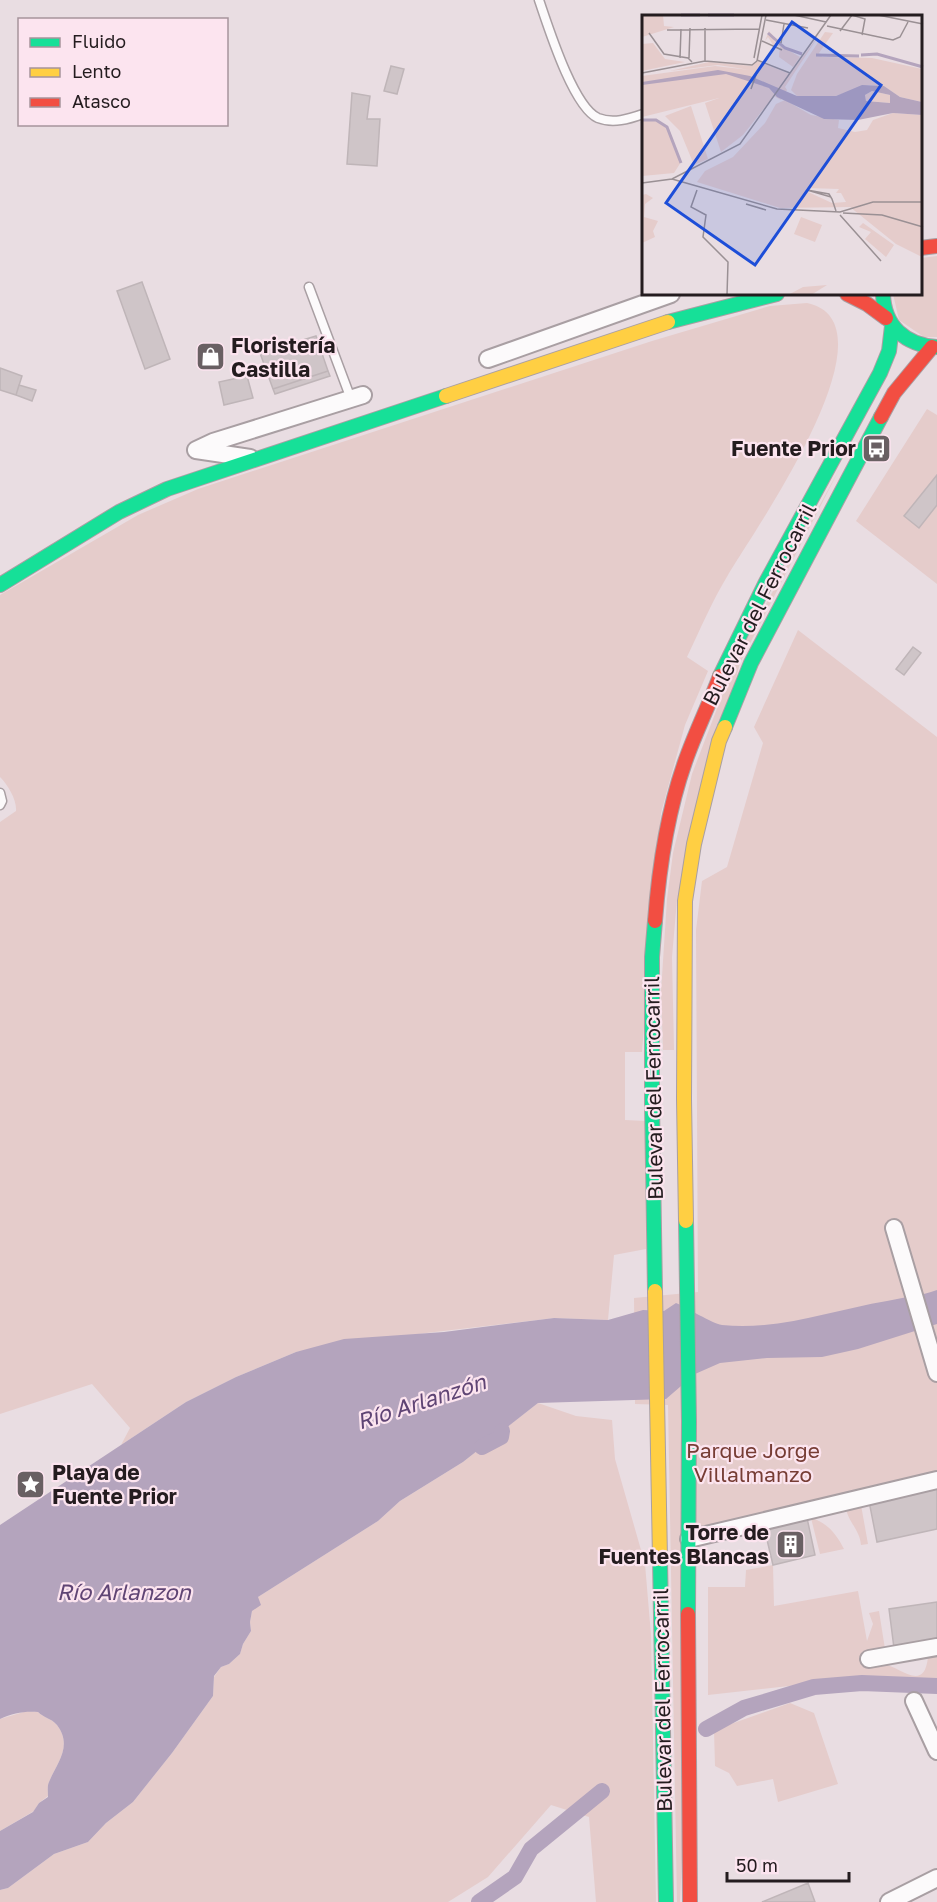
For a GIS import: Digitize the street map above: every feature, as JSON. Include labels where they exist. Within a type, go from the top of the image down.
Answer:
[{"type":"main road","points":[[922,248],[937,246]]},
{"type":"main road","points":[[0,585],[138,501],[167,489],[660,324],[769,296]]},
{"type":"main road","points":[[851,296],[867,304],[908,341],[934,347]]},
{"type":"main road","name":"Bulevar del Ferrocarril","points":[[666,1902],[652,1104],[651,957],[658,878],[671,811],[685,762],[729,655],[766,582],[880,373],[889,351],[889,322],[883,296]]},
{"type":"main road","name":"Bulevar del Ferrocarril","points":[[690,1902],[687,1724],[689,1421],[684,1099],[685,901],[694,844],[719,741],[751,663],[894,393],[934,347]]},
{"type":"street","points":[[488,358],[665,296]]},
{"type":"street","points":[[257,459],[196,450],[213,442],[357,397]]},
{"type":"street","points":[[894,1228],[937,1373]]},
{"type":"street","points":[[689,1539],[937,1480]]},
{"type":"street","points":[[869,1659],[937,1647]]},
{"type":"street","points":[[914,1701],[937,1751]]},
{"type":"street","points":[[889,1902],[937,1878]]},
{"type":"lane","points":[[539,0],[564,68],[582,104],[590,113],[599,119],[609,121],[642,114]]},
{"type":"lane","points":[[309,287],[357,397]]},
{"type":"lane","points":[[0,793],[2,801],[0,805]]},
{"type":"green space","points":[[937,256],[937,337],[924,337],[899,320],[893,296],[922,296],[922,258]]},
{"type":"green space","points":[[807,303],[832,319],[838,348],[830,387],[812,432],[788,477],[722,585],[687,657],[708,671],[685,725],[661,813],[642,1052],[625,1052],[625,1120],[645,1121],[646,1249],[614,1255],[608,1320],[554,1318],[426,1333],[296,1352],[236,1377],[186,1402],[121,1445],[130,1428],[92,1384],[0,1414],[0,822],[16,811],[11,793],[0,777],[0,595],[138,515],[198,489],[652,341],[770,306]]},
{"type":"green space","points":[[927,409],[937,415],[937,584],[856,521]]},
{"type":"green space","points":[[840,468],[740,663],[677,900],[672,957],[674,1050],[663,1050],[661,992],[667,899],[673,853],[692,774],[736,659]]},
{"type":"green space","name":"Parque Jorge Villalmanzo","points":[[798,630],[937,737],[937,1475],[697,1530],[680,1902],[677,1902],[668,1405],[635,1404],[634,1298],[698,1292],[696,930],[702,881],[727,867],[763,743],[754,727]]},
{"type":"green space","points":[[538,1403],[576,1416],[612,1420],[615,1459],[645,1564],[651,1635],[656,1902],[596,1902],[589,1817],[551,1805],[488,1877],[448,1902],[0,1902],[0,1890],[8,1888],[54,1854],[88,1842],[106,1823],[133,1802],[213,1696],[214,1677],[221,1667],[229,1664],[240,1654],[251,1631],[252,1611],[258,1597],[378,1521],[400,1501],[500,1437],[502,1431]]},
{"type":"green space","points":[[861,1505],[868,1544],[861,1545],[859,1535],[846,1508]]},
{"type":"green space","points":[[811,1518],[831,1530],[844,1549],[820,1554]]},
{"type":"green space","points":[[773,1565],[774,1606],[858,1591],[867,1641],[873,1624],[869,1613],[879,1611],[885,1649],[883,1664],[916,1676],[922,1674],[926,1668],[928,1657],[937,1652],[937,1679],[871,1677],[708,1695],[708,1587],[745,1587],[746,1570]]},
{"type":"green space","points":[[790,1703],[814,1713],[838,1784],[778,1802],[773,1779],[737,1786],[729,1773],[715,1766],[714,1730]]},
{"type":"green space","points":[[27,1711],[38,1712],[55,1723],[62,1733],[64,1747],[48,1784],[48,1796],[39,1803],[34,1811],[0,1831],[0,1719]]},
{"type":"water","name":"Río Arlanzon","points":[[937,1290],[937,1324],[858,1349],[822,1357],[767,1358],[720,1363],[695,1374],[666,1399],[538,1403],[463,1462],[400,1501],[378,1521],[258,1597],[261,1605],[252,1611],[251,1631],[240,1654],[229,1664],[221,1667],[214,1676],[213,1696],[133,1802],[106,1823],[88,1842],[54,1854],[8,1888],[0,1890],[0,1831],[33,1812],[39,1803],[48,1797],[48,1784],[62,1754],[64,1740],[57,1725],[38,1712],[19,1713],[0,1719],[0,1525],[186,1402],[236,1377],[296,1352],[344,1339],[444,1332],[554,1318],[608,1320],[643,1310],[664,1311],[676,1303],[722,1325],[764,1325],[805,1319]]},
{"type":"building","points":[[391,66],[404,69],[397,94],[384,91]]},
{"type":"building","points":[[352,93],[370,96],[367,119],[380,119],[377,166],[347,164]]},
{"type":"building","points":[[142,282],[170,359],[145,369],[117,291]]},
{"type":"building","points":[[316,336],[328,371],[273,389],[260,353]]},
{"type":"building","points":[[0,368],[22,376],[16,395],[0,390]]},
{"type":"building","points":[[328,371],[330,376],[275,394],[273,389]]},
{"type":"building","points":[[247,376],[253,398],[224,405],[219,382]]},
{"type":"building","points":[[19,385],[36,390],[32,401],[16,395]]},
{"type":"building","points":[[937,475],[937,505],[919,528],[904,516]]},
{"type":"building","points":[[913,647],[921,653],[904,675],[896,669]]},
{"type":"building","points":[[937,1485],[937,1529],[877,1542],[869,1501]]},
{"type":"building","name":"Torre de Fuentes Blancas","points":[[807,1518],[815,1555],[773,1565],[764,1527]]},
{"type":"building","points":[[937,1602],[937,1640],[894,1648],[889,1609]]},
{"type":"building","points":[[808,1883],[815,1902],[762,1902]]},
{"type":"waterway","points":[[482,1447],[501,1437],[502,1431]]},
{"type":"waterway","points":[[706,1729],[744,1708],[814,1687],[862,1683],[937,1686]]},
{"type":"waterway","points":[[479,1902],[515,1877],[531,1849],[602,1791]]},
{"type":"traffic: fast","points":[[668,322],[769,296]]},
{"type":"traffic: fast","points":[[883,296],[887,316],[898,332],[915,342],[937,347]]},
{"type":"traffic: fast","points":[[720,676],[766,582],[880,373],[889,351],[892,326]]},
{"type":"traffic: fast","points":[[0,585],[119,512],[167,489],[446,396]]},
{"type":"traffic: fast","points":[[725,727],[751,663],[881,417]]},
{"type":"traffic: fast","points":[[655,921],[652,957],[655,1291]]},
{"type":"traffic: fast","points":[[686,1221],[689,1421],[688,1614]]},
{"type":"traffic: fast","points":[[660,1559],[666,1902]]},
{"type":"traffic: slow","points":[[446,396],[668,322]]},
{"type":"traffic: slow","points":[[686,1221],[685,901],[694,844],[719,741],[725,727]]},
{"type":"traffic: slow","points":[[655,1291],[660,1559]]},
{"type":"traffic: jam","points":[[922,248],[937,246]]},
{"type":"traffic: jam","points":[[851,296],[886,318]]},
{"type":"traffic: jam","points":[[881,417],[894,393],[932,347]]},
{"type":"traffic: jam","points":[[655,921],[659,881],[673,801],[689,751],[720,676]]},
{"type":"traffic: jam","points":[[688,1614],[690,1902]]},
{"type":"place","name":"Floristería Castilla","points":[[210,357]]},
{"type":"place","name":"Fuente Prior","points":[[877,448]]},
{"type":"place","name":"Playa de Fuente Prior","points":[[31,1484]]},
{"type":"place","name":"Torre de Fuentes Blancas","points":[[790,1544]]},
{"type":"water label","name":"Río Arlanzón","points":[[421,1401]]}]
